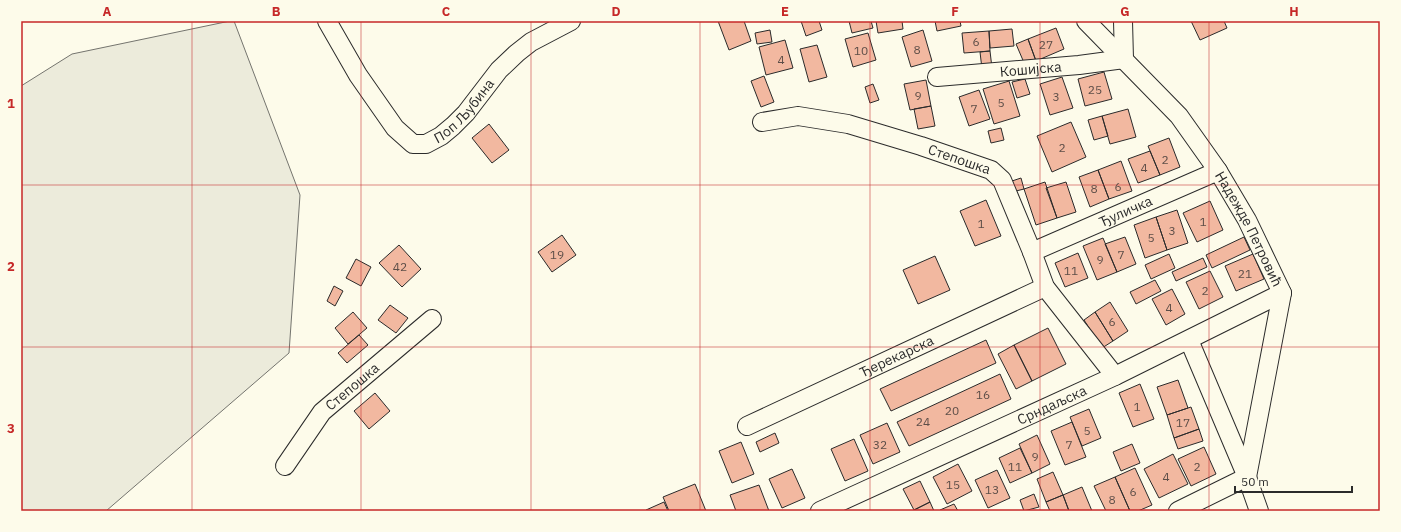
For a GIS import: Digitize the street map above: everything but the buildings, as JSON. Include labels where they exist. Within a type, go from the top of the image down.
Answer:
[{"type":"street","name":"Поп Љубина","points":[[327,21],[358,75],[395,128],[413,144],[426,144],[447,131],[466,114],[499,70],[516,53],[531,42],[572,21]]},
{"type":"street","name":"Надежде Петровић","points":[[1086,21],[1179,116],[1218,171],[1247,220],[1282,293],[1247,477]]},
{"type":"street","points":[[1123,21],[1124,59]]},
{"type":"street","name":"Кошијска","points":[[938,77],[1079,65],[1124,59]]},
{"type":"street","name":"Степошка","points":[[762,122],[798,116],[848,124],[921,146],[991,170],[1002,180],[1045,286],[1115,376]]},
{"type":"street","name":"Ђуличка","points":[[1032,252],[1218,171]]},
{"type":"street","name":"Ђерекарска","points":[[747,426],[1045,286]]},
{"type":"street","name":"Срндаљска","points":[[820,511],[1115,376],[1282,293]]},
{"type":"street","name":"Степошка","points":[[285,466],[322,412],[432,319]]},
{"type":"street","points":[[1189,340],[1247,477],[1259,511]]},
{"type":"street","points":[[1178,511],[1247,477]]},
{"type":"shaded area","points":[[234,21],[300,195],[289,353],[106,511],[21,511],[21,86],[72,54]]}]
